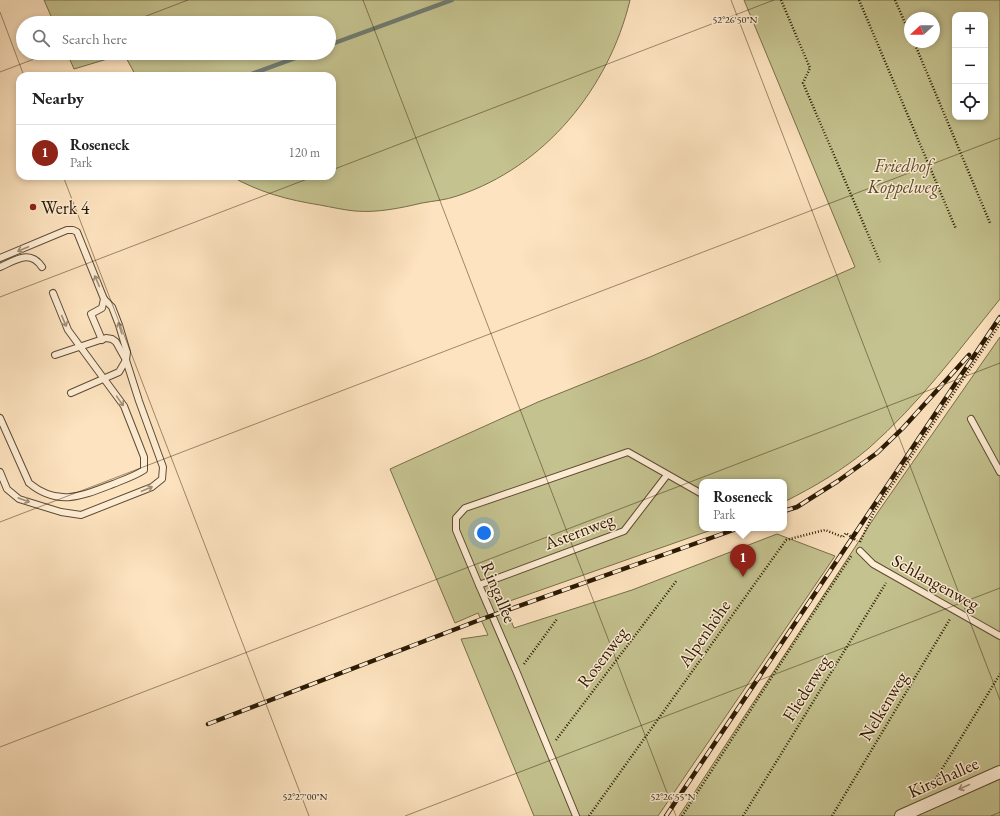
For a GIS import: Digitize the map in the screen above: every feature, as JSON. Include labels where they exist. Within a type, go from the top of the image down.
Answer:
[{"type":"street","name":"Kirschallee","points":[[901,816],[1000,772]]},
{"type":"lane","points":[[0,258],[67,230],[77,232],[104,299],[112,307],[127,352],[126,360],[119,372],[71,393]]},
{"type":"lane","points":[[0,267],[23,257],[31,256],[38,260],[42,267]]},
{"type":"lane","points":[[0,418],[29,483],[36,489],[64,498],[82,496],[140,473],[144,470],[144,458],[124,406],[68,330],[52,293]]},
{"type":"lane","points":[[102,340],[91,314],[102,308],[104,299]]},
{"type":"lane","points":[[0,472],[8,489],[19,499],[62,512],[82,515],[152,487],[162,480],[163,467],[138,401],[126,360],[116,342],[112,339],[102,340],[56,355]]},
{"type":"lane","points":[[971,418],[1000,472]]},
{"type":"lane","name":"Ringallee","points":[[576,816],[518,673],[456,530],[456,518],[465,508],[628,452],[699,492]]},
{"type":"lane","name":"Asternweg","points":[[479,585],[624,531],[667,474]]},
{"type":"lane","name":"Schlangenweg","points":[[859,549],[874,564],[1000,636]]},
{"type":"path","points":[[781,0],[810,68],[803,82],[880,262]]},
{"type":"path","points":[[858,0],[956,229]]},
{"type":"path","points":[[895,0],[904,20]]},
{"type":"path","points":[[917,48],[990,223]]},
{"type":"path","points":[[682,816],[754,706],[790,646],[859,549],[860,543],[874,512],[1000,324]]},
{"type":"path","name":"Alpenhöhe","points":[[589,816],[786,540],[825,530],[843,537],[846,533],[860,543]]},
{"type":"path","name":"Fliederweg","points":[[743,816],[892,574]]},
{"type":"path","name":"Rosenweg","points":[[548,750],[677,580]]},
{"type":"path","name":"Nelkenweg","points":[[832,816],[956,610]]},
{"type":"path","points":[[518,673],[557,618]]},
{"type":"path","points":[[930,788],[1000,674]]},
{"type":"green space","points":[[44,0],[630,0],[620,32],[606,64],[589,93],[569,120],[545,144],[518,166],[489,183],[457,196],[380,211],[355,211],[285,198],[252,187],[238,180],[336,180],[336,72],[134,72],[127,60],[336,60],[336,16],[51,16]]},
{"type":"green space","name":"Friedhof Koppelweg","points":[[744,0],[1000,0],[1000,299],[938,376],[904,414],[869,448],[828,478],[787,500],[787,479],[699,479],[699,531],[708,531],[504,603],[514,628],[632,590],[777,534],[835,556],[658,816],[534,816],[461,639],[488,635],[478,613],[455,623],[390,469],[538,402],[650,357],[855,267]]},
{"type":"green space","points":[[70,60],[104,60],[74,69]]},
{"type":"green space","points":[[1000,337],[1000,816],[679,816],[878,512]]},
{"type":"waterway","points":[[336,42],[452,0]]},
{"type":"waterway","points":[[257,72],[290,60]]},
{"type":"railway","points":[[666,816],[1000,317]]},
{"type":"railway","points":[[787,510],[797,507],[838,481],[877,453],[903,428],[969,355]]},
{"type":"railway","points":[[208,724],[482,619],[731,531]]},
{"type":"place","name":"Werk 4","points":[[33,207]]},
{"type":"place","name":"Roseneck","points":[[743,577]]}]
